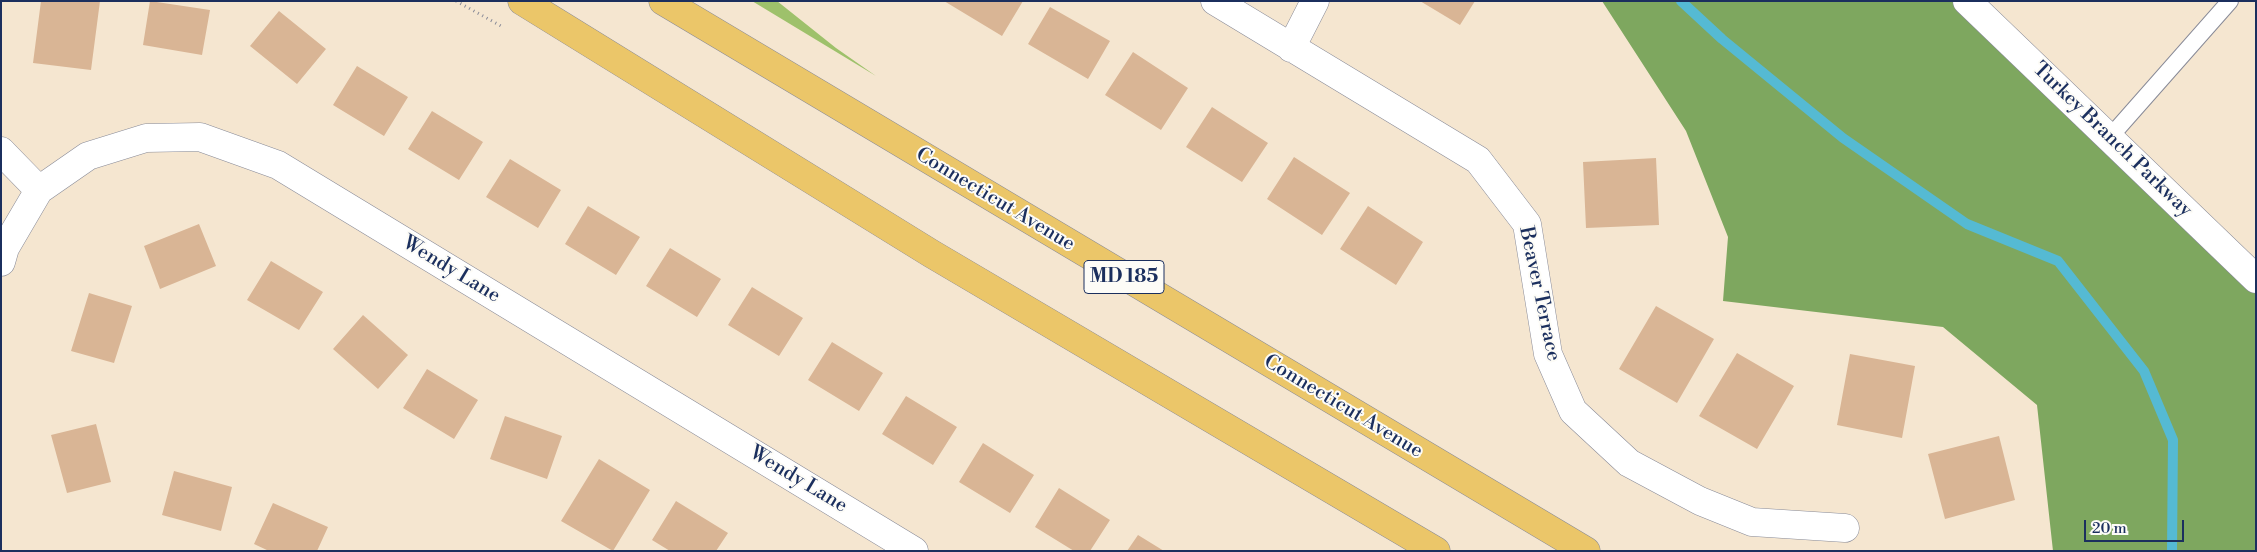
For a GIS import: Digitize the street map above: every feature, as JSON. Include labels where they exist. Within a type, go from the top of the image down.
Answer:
[{"type":"main road","points":[[522,1],[941,259],[1436,551]]},
{"type":"main road","name":"Connecticut Avenue","points":[[663,1],[1586,551]]},
{"type":"street","name":"Beaver Terrace","points":[[1215,1],[1478,160],[1527,224],[1548,354],[1573,411],[1630,463],[1700,501],[1752,522],[1845,528]]},
{"type":"street","points":[[1291,48],[1315,1]]},
{"type":"street","name":"Turkey Branch Parkway","points":[[1967,1],[2256,279]]},
{"type":"street","name":"Wendy Lane","points":[[1,262],[5,248],[39,190],[88,156],[146,138],[200,137],[278,166],[914,551]]},
{"type":"street","points":[[1,151],[39,190]]},
{"type":"lane","points":[[2110,137],[2230,1]]},
{"type":"green space","points":[[752,1],[777,1],[836,48],[876,76]]},
{"type":"green space","points":[[1602,1],[1967,1],[2256,279],[2256,551],[2053,551],[2037,405],[1943,327],[1723,301],[1728,237],[1686,131]]},
{"type":"building","points":[[41,1],[100,1],[91,70],[33,63]]},
{"type":"building","points":[[150,1],[210,10],[202,55],[143,45]]},
{"type":"building","points":[[944,1],[1023,1],[1002,36]]},
{"type":"building","points":[[1420,1],[1475,1],[1460,25]]},
{"type":"building","points":[[1050,7],[1110,41],[1088,79],[1028,44]]},
{"type":"building","points":[[279,11],[326,49],[297,84],[250,46]]},
{"type":"building","points":[[1133,52],[1188,88],[1161,130],[1105,95]]},
{"type":"building","points":[[357,66],[408,97],[384,136],[333,105]]},
{"type":"building","points":[[1212,107],[1268,143],[1242,182],[1186,147]]},
{"type":"building","points":[[432,111],[483,142],[459,180],[408,149]]},
{"type":"building","points":[[1294,157],[1350,193],[1322,235],[1267,199]]},
{"type":"building","points":[[1656,158],[1659,225],[1586,228],[1583,162]]},
{"type":"building","points":[[510,159],[561,190],[538,228],[486,197]]},
{"type":"building","points":[[588,206],[640,237],[616,275],[565,244]]},
{"type":"building","points":[[1368,206],[1423,242],[1396,285],[1340,249]]},
{"type":"building","points":[[199,224],[216,266],[160,289],[144,246]]},
{"type":"building","points":[[670,248],[721,279],[697,317],[646,286]]},
{"type":"building","points":[[271,261],[323,292],[299,330],[247,300]]},
{"type":"building","points":[[752,287],[803,318],[779,356],[728,325]]},
{"type":"building","points":[[89,293],[132,306],[114,363],[71,351]]},
{"type":"building","points":[[1656,306],[1714,339],[1677,403],[1619,369]]},
{"type":"building","points":[[363,315],[408,355],[378,389],[333,349]]},
{"type":"building","points":[[832,342],[883,373],[859,411],[808,380]]},
{"type":"building","points":[[1737,353],[1794,386],[1757,449],[1699,416]]},
{"type":"building","points":[[1850,354],[1915,366],[1902,438],[1837,425]]},
{"type":"building","points":[[427,369],[478,400],[454,439],[403,408]]},
{"type":"building","points":[[906,396],[957,427],[933,465],[882,434]]},
{"type":"building","points":[[505,416],[562,436],[547,479],[490,459]]},
{"type":"building","points":[[96,424],[111,482],[67,493],[51,435]]},
{"type":"building","points":[[1999,436],[2015,500],[1945,519],[1928,454]]},
{"type":"building","points":[[983,443],[1034,475],[1010,513],[959,482]]},
{"type":"building","points":[[599,459],[650,490],[613,551],[561,521]]},
{"type":"building","points":[[174,471],[232,487],[221,531],[162,515]]},
{"type":"building","points":[[1059,488],[1110,520],[1090,551],[1074,551],[1035,527]]},
{"type":"building","points":[[676,501],[728,533],[716,551],[670,551],[652,540]]},
{"type":"building","points":[[273,503],[328,527],[317,551],[269,551],[254,544]]},
{"type":"building","points":[[1138,535],[1164,551],[1127,551]]},
{"type":"waterway","points":[[1681,1],[1722,39],[1843,138],[1967,224],[2058,261],[2144,371],[2173,440],[2172,551]]}]
